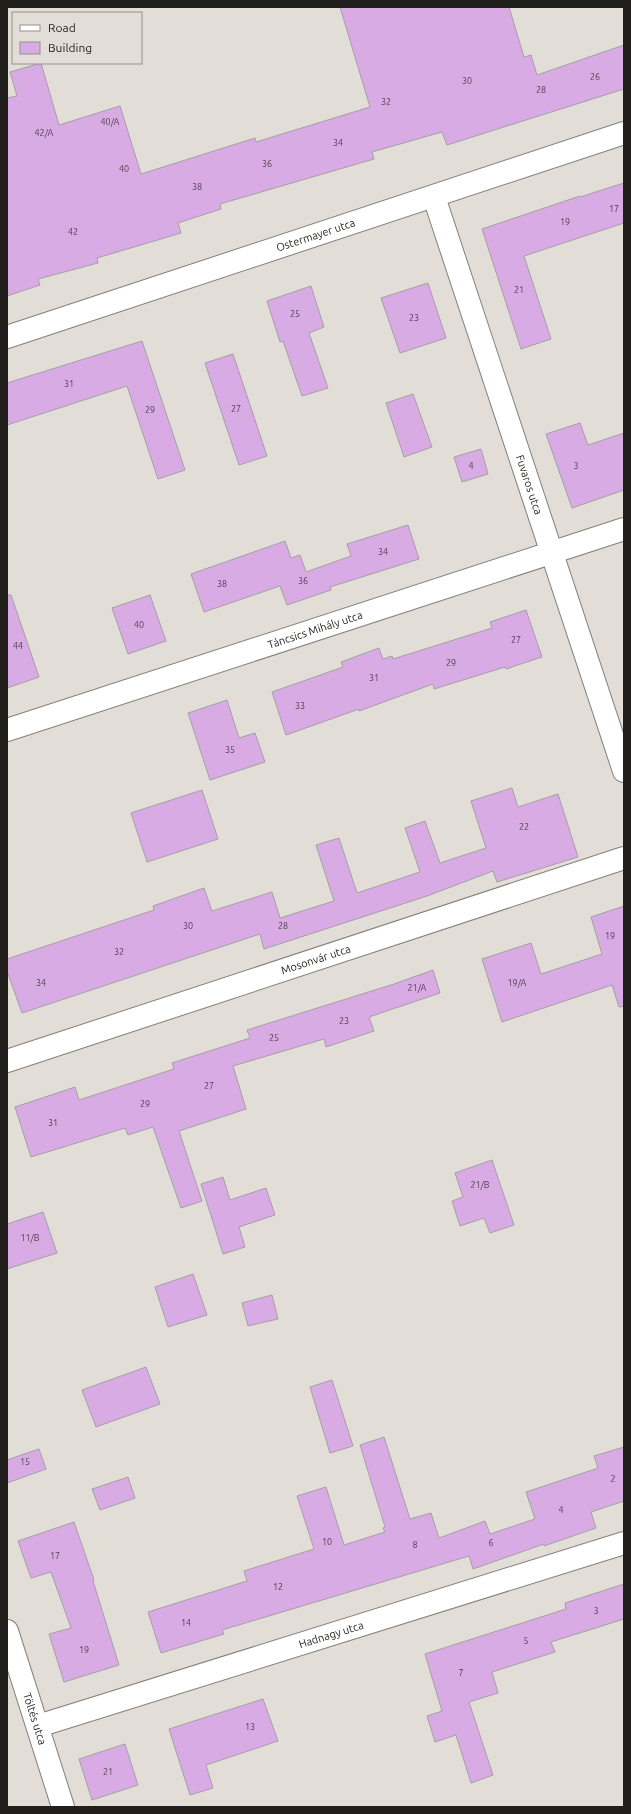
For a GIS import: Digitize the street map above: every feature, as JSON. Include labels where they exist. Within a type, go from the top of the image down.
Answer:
[{"type":"street","name":"Ostermayer utca","points":[[7,337],[624,133]]},
{"type":"street","name":"Fuvaros utca","points":[[434,197],[624,771]]},
{"type":"street","name":"Táncsics Mihály utca","points":[[7,730],[624,529]]},
{"type":"street","name":"Mosonvár utca","points":[[7,1061],[624,858]]},
{"type":"street","name":"Hadnagy utca","points":[[38,1726],[624,1543]]},
{"type":"street","name":"Töltés utca","points":[[7,1631],[63,1807]]},
{"type":"building","points":[[340,7],[509,7],[524,57],[531,55],[537,75],[624,45],[624,89],[447,145],[442,132],[372,152],[374,159],[220,204],[221,209],[178,223],[181,233],[97,258],[98,263],[38,279],[40,285],[7,296],[7,98],[17,96],[10,72],[41,64],[59,125],[120,106],[141,174],[255,138],[256,142],[370,107]]},
{"type":"building","points":[[624,183],[624,223],[524,256],[551,339],[521,349],[482,229]]},
{"type":"building","points":[[428,283],[446,338],[400,353],[381,298]]},
{"type":"building","points":[[311,286],[324,327],[309,333],[328,388],[302,396],[283,341],[280,342],[267,301]]},
{"type":"building","points":[[142,341],[185,470],[158,479],[127,386],[7,425],[7,383]]},
{"type":"building","points":[[233,354],[267,456],[239,465],[205,363]]},
{"type":"building","points":[[413,394],[432,447],[404,457],[386,403]]},
{"type":"building","points":[[580,423],[588,445],[624,433],[624,490],[572,508],[546,434]]},
{"type":"building","points":[[481,449],[488,474],[462,482],[454,457]]},
{"type":"building","points":[[408,525],[419,559],[330,587],[331,590],[287,605],[280,586],[204,612],[191,574],[285,541],[291,558],[300,555],[306,572],[351,556],[347,544]]},
{"type":"building","points":[[7,595],[11,595],[39,677],[7,688]]},
{"type":"building","points":[[150,595],[166,641],[128,654],[112,608]]},
{"type":"building","points":[[526,610],[542,657],[506,669],[505,667],[434,689],[433,684],[359,711],[359,709],[286,735],[272,692],[343,667],[341,662],[379,648],[383,659],[392,656],[393,659],[492,628],[490,622]]},
{"type":"building","points":[[227,700],[239,738],[255,733],[265,762],[210,780],[188,713]]},
{"type":"building","points":[[512,788],[518,807],[558,794],[578,857],[497,882],[493,871],[427,896],[264,949],[260,934],[22,1013],[7,971],[7,959],[154,910],[153,906],[204,888],[212,911],[272,892],[280,918],[334,901],[316,845],[339,838],[357,893],[420,872],[405,828],[425,821],[440,863],[486,848],[471,801]]},
{"type":"building","points":[[202,790],[218,839],[147,862],[131,813]]},
{"type":"building","points":[[624,906],[624,1006],[619,1007],[612,985],[502,1022],[482,959],[531,943],[541,974],[602,954],[591,917]]},
{"type":"building","points":[[433,970],[440,993],[369,1017],[374,1031],[326,1047],[324,1039],[233,1066],[246,1109],[179,1131],[202,1201],[181,1208],[153,1127],[128,1135],[125,1128],[31,1157],[15,1107],[75,1087],[79,1100],[174,1069],[172,1063],[250,1038],[247,1030],[394,984]]},
{"type":"building","points":[[492,1160],[514,1225],[490,1233],[484,1218],[460,1226],[452,1201],[463,1197],[455,1173]]},
{"type":"building","points":[[223,1177],[230,1200],[266,1188],[275,1215],[239,1227],[245,1247],[223,1254],[201,1184]]},
{"type":"building","points":[[43,1212],[57,1253],[7,1269],[7,1224]]},
{"type":"building","points":[[193,1274],[207,1315],[168,1327],[155,1287]]},
{"type":"building","points":[[272,1295],[278,1319],[248,1326],[242,1303]]},
{"type":"building","points":[[146,1367],[160,1404],[96,1427],[82,1390]]},
{"type":"building","points":[[332,1380],[353,1446],[330,1453],[310,1387]]},
{"type":"building","points":[[384,1437],[410,1519],[431,1513],[439,1538],[485,1521],[490,1534],[535,1519],[526,1492],[598,1468],[594,1456],[624,1447],[624,1501],[591,1512],[596,1528],[544,1546],[544,1544],[473,1569],[469,1556],[222,1630],[224,1634],[161,1653],[148,1612],[247,1581],[244,1571],[314,1549],[297,1496],[326,1487],[344,1545],[385,1532],[383,1528],[385,1527],[360,1445]]},
{"type":"building","points":[[39,1449],[46,1469],[7,1483],[7,1460]]},
{"type":"building","points":[[128,1477],[135,1498],[100,1510],[92,1489]]},
{"type":"building","points":[[74,1522],[94,1580],[93,1581],[119,1665],[64,1682],[49,1634],[71,1628],[51,1572],[31,1578],[18,1541]]},
{"type":"building","points":[[624,1584],[624,1619],[551,1642],[555,1652],[492,1672],[498,1693],[469,1702],[493,1775],[471,1783],[456,1735],[435,1742],[427,1716],[442,1711],[425,1654],[566,1609],[565,1603]]},
{"type":"building","points":[[263,1699],[278,1741],[206,1765],[213,1788],[190,1795],[169,1729]]},
{"type":"building","points":[[125,1744],[138,1785],[92,1800],[79,1759]]}]
